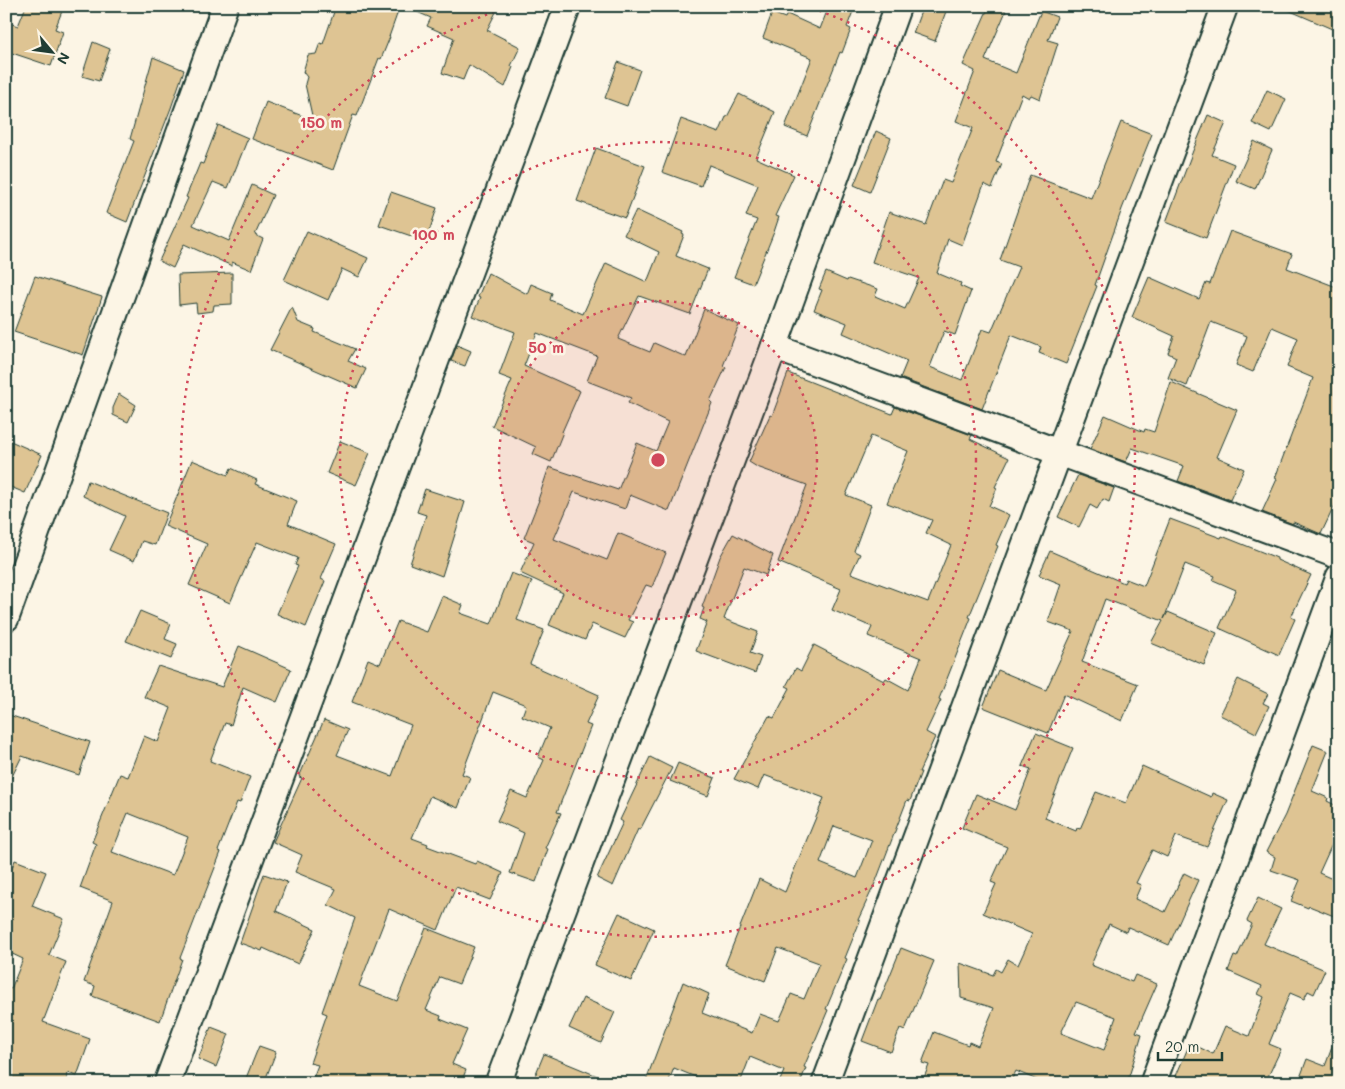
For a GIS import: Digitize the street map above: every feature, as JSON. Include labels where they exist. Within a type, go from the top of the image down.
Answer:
[{"type":"street","points":[[6,618],[226,6]]},
{"type":"street","points":[[167,1083],[568,6]]},
{"type":"street","points":[[498,1083],[774,347],[898,6]]},
{"type":"street","points":[[824,1083],[1225,6]]},
{"type":"street","points":[[774,347],[1339,556]]},
{"type":"street","points":[[1153,1083],[1339,578]]},
{"type":"building","points":[[26,6],[64,6],[55,29],[63,32],[51,66],[6,51],[6,22],[18,26]]},
{"type":"building","points":[[336,6],[400,6],[390,37],[381,59],[379,58],[357,116],[353,115],[333,170],[252,139],[266,102],[313,120],[305,84],[307,77],[303,72],[308,55],[316,54],[320,43],[323,44]]},
{"type":"building","points":[[403,6],[499,6],[487,30],[520,47],[511,66],[513,67],[505,87],[469,65],[463,80],[442,73],[454,38],[427,26],[431,18]]},
{"type":"building","points":[[829,6],[855,6],[847,27],[851,29],[807,136],[785,127],[812,58],[763,38],[772,13],[785,18],[787,14],[820,29]]},
{"type":"building","points":[[923,6],[948,6],[935,41],[913,33]]},
{"type":"building","points":[[989,6],[1006,11],[985,60],[1016,73],[1041,11],[1057,17],[1048,40],[1058,43],[1040,99],[1031,95],[1029,98],[1022,94],[996,162],[1002,164],[992,188],[984,184],[962,245],[948,239],[937,273],[961,283],[960,286],[971,291],[955,335],[944,331],[930,367],[962,380],[982,329],[991,332],[1019,267],[1000,260],[1030,175],[1091,198],[1121,122],[1152,134],[1122,209],[1095,285],[1097,286],[1066,364],[1039,353],[1041,347],[1011,335],[982,409],[900,378],[907,361],[843,333],[847,323],[814,310],[822,290],[819,289],[826,272],[847,281],[848,279],[878,289],[875,296],[905,309],[919,278],[872,262],[889,212],[926,225],[943,180],[951,183],[973,128],[956,121],[975,71],[963,65]]},
{"type":"building","points":[[1279,6],[1339,6],[1339,32]]},
{"type":"building","points":[[93,42],[110,49],[99,81],[82,76]]},
{"type":"building","points":[[153,57],[184,70],[127,222],[106,213],[134,141],[130,139]]},
{"type":"building","points":[[618,62],[640,70],[627,106],[605,98]]},
{"type":"building","points":[[1267,90],[1286,99],[1271,132],[1252,123]]},
{"type":"building","points":[[739,94],[775,112],[756,158],[794,175],[775,216],[779,217],[753,284],[734,277],[757,220],[746,216],[758,185],[709,165],[701,186],[662,172],[681,119],[719,133]]},
{"type":"building","points":[[1208,115],[1226,123],[1212,155],[1234,164],[1206,238],[1166,222]]},
{"type":"building","points":[[218,125],[248,138],[228,188],[213,182],[193,225],[229,241],[252,185],[273,195],[255,235],[263,239],[251,270],[232,262],[232,266],[184,244],[173,268],[159,261],[188,198],[186,197],[200,163],[203,164]]},
{"type":"building","points":[[876,131],[891,138],[870,192],[854,185]]},
{"type":"building","points":[[1254,141],[1272,150],[1255,189],[1236,181]]},
{"type":"building","points":[[596,148],[645,166],[625,218],[577,201]]},
{"type":"building","points":[[391,192],[437,208],[426,241],[379,225]]},
{"type":"building","points":[[636,210],[683,232],[682,234],[684,235],[676,256],[708,269],[690,314],[639,296],[618,339],[650,352],[654,343],[686,357],[704,309],[739,325],[723,366],[726,367],[710,401],[712,403],[669,511],[630,495],[625,509],[574,492],[554,539],[607,560],[618,533],[666,553],[652,587],[646,585],[628,620],[633,622],[625,638],[592,624],[585,640],[549,625],[563,593],[520,573],[534,542],[524,538],[539,500],[549,467],[618,490],[637,443],[656,451],[668,422],[628,403],[631,398],[587,381],[597,356],[537,333],[524,366],[580,391],[551,462],[533,454],[536,447],[492,426],[512,380],[499,375],[515,332],[472,316],[488,273],[527,294],[531,284],[552,293],[550,300],[583,314],[606,263],[647,282],[659,252],[624,235]]},
{"type":"building","points":[[307,231],[368,258],[359,277],[342,269],[328,300],[284,280]]},
{"type":"building","points":[[1230,231],[1292,254],[1287,268],[1339,288],[1339,496],[1321,534],[1262,512],[1277,479],[1275,478],[1313,378],[1287,367],[1298,338],[1272,327],[1253,372],[1236,365],[1247,336],[1211,322],[1187,386],[1168,378],[1176,357],[1168,353],[1174,336],[1132,317],[1149,277],[1199,299],[1206,283],[1210,284]]},
{"type":"building","points":[[232,273],[232,304],[214,305],[213,311],[197,313],[196,303],[179,305],[178,275]]},
{"type":"building","points":[[35,276],[102,297],[83,355],[14,332]]},
{"type":"building","points":[[292,307],[298,322],[315,329],[314,332],[355,349],[348,361],[366,369],[357,388],[270,350]]},
{"type":"building","points":[[457,345],[471,351],[465,366],[451,361]]},
{"type":"building","points":[[788,373],[892,414],[895,407],[972,435],[970,439],[1009,458],[995,487],[997,488],[989,506],[1009,515],[969,617],[971,618],[939,699],[941,700],[926,732],[935,737],[919,772],[921,772],[910,801],[907,800],[876,881],[858,920],[860,921],[845,958],[847,959],[804,1067],[806,1068],[800,1083],[779,1083],[784,1071],[750,1057],[740,1083],[710,1083],[674,1068],[668,1083],[645,1083],[683,982],[709,994],[702,1013],[752,1033],[760,1014],[779,1021],[791,994],[804,999],[819,963],[778,948],[765,981],[725,965],[759,879],[785,892],[824,798],[764,775],[758,789],[734,779],[769,716],[774,718],[790,688],[786,686],[796,668],[801,671],[814,645],[884,681],[886,678],[908,690],[921,658],[868,636],[872,627],[832,610],[841,589],[778,562],[807,485],[757,467],[749,462],[770,415],[772,416]],"holes":[[[871,436],[908,451],[887,503],[932,520],[926,533],[951,545],[928,602],[851,573],[860,554],[854,551],[871,505],[846,495]],[[834,826],[872,840],[857,878],[820,863]]]},
{"type":"building","points":[[1171,382],[1237,410],[1217,457],[1244,469],[1230,500],[1178,481],[1184,466],[1132,448],[1126,462],[1090,449],[1105,415],[1144,432],[1145,429],[1154,432]]},
{"type":"building","points":[[119,394],[136,405],[128,422],[113,415],[113,408]]},
{"type":"building","points":[[6,439],[42,455],[25,493],[6,485]]},
{"type":"building","points":[[340,441],[370,453],[356,485],[327,473]]},
{"type":"building","points":[[192,460],[228,475],[231,468],[257,480],[255,484],[297,501],[288,524],[336,544],[321,579],[325,581],[306,627],[277,614],[298,566],[295,565],[298,558],[257,542],[230,603],[189,585],[207,544],[165,526]]},
{"type":"building","points":[[1078,475],[1114,488],[1109,502],[1103,499],[1097,509],[1090,505],[1079,527],[1058,517]]},
{"type":"building","points":[[88,481],[167,513],[155,545],[142,541],[134,561],[109,550],[125,516],[83,496]]},
{"type":"building","points":[[425,489],[465,502],[442,576],[410,564],[426,515],[417,512]]},
{"type":"building","points":[[1170,519],[1221,538],[1222,536],[1277,558],[1277,560],[1311,575],[1291,617],[1295,619],[1279,655],[1219,628],[1236,590],[1213,580],[1215,576],[1185,564],[1164,619],[1168,612],[1217,633],[1204,665],[1151,643],[1163,621],[1105,599],[1082,662],[1138,684],[1122,721],[1064,694],[1048,733],[983,707],[998,670],[1046,690],[1073,631],[1048,622],[1061,584],[1039,575],[1050,551],[1124,583],[1126,579],[1144,586]]},
{"type":"building","points":[[733,534],[773,555],[766,575],[744,567],[724,619],[758,632],[750,653],[761,657],[755,673],[696,651],[707,622],[700,619],[704,608],[702,607],[720,557]]},
{"type":"building","points":[[511,573],[532,581],[517,620],[544,630],[530,664],[599,695],[586,724],[591,726],[557,812],[561,813],[545,848],[548,849],[536,882],[510,873],[524,833],[497,821],[511,791],[527,798],[544,760],[538,757],[550,728],[522,716],[526,705],[493,692],[462,774],[470,777],[458,808],[430,796],[412,838],[428,844],[427,846],[475,864],[477,861],[503,873],[490,900],[456,887],[438,930],[389,909],[359,986],[397,1001],[426,928],[474,947],[459,984],[440,977],[426,1010],[441,1016],[440,1019],[467,1030],[452,1064],[466,1070],[461,1083],[311,1083],[318,1065],[310,1063],[327,1014],[322,1012],[355,918],[328,905],[336,889],[295,872],[302,855],[273,842],[302,778],[299,777],[324,720],[348,730],[337,755],[392,776],[411,725],[352,702],[368,659],[380,664],[398,621],[427,632],[442,596],[463,605],[460,613],[491,624]]},
{"type":"building","points":[[140,611],[171,624],[165,639],[177,644],[171,659],[126,641]]},
{"type":"building","points":[[239,646],[291,669],[277,702],[243,687],[231,725],[225,723],[210,761],[250,777],[240,803],[237,802],[218,851],[221,852],[180,958],[182,959],[160,1021],[92,996],[95,986],[84,982],[113,901],[80,888],[96,844],[92,842],[120,774],[128,777],[144,736],[158,742],[171,708],[144,697],[158,666],[222,687]],"holes":[[[128,813],[188,837],[173,875],[112,852]]]},
{"type":"building","points":[[1238,679],[1268,694],[1263,703],[1269,706],[1256,733],[1220,715]]},
{"type":"building","points":[[6,714],[90,742],[79,775],[22,756],[6,789]]},
{"type":"building","points":[[1036,733],[1073,748],[1045,818],[1076,831],[1077,828],[1080,829],[1096,792],[1126,803],[1142,766],[1211,797],[1212,793],[1228,800],[1207,847],[1176,836],[1167,857],[1152,850],[1136,883],[1141,885],[1135,899],[1165,912],[1184,873],[1198,880],[1169,945],[1128,927],[1126,932],[1109,924],[1091,965],[1132,982],[1135,975],[1157,984],[1136,1032],[1142,1034],[1127,1083],[1044,1083],[1016,1071],[1010,1083],[922,1083],[929,1065],[922,1063],[934,1032],[968,1045],[969,1042],[978,1046],[994,1008],[961,998],[960,963],[993,975],[996,969],[1001,972],[1008,959],[1018,965],[1032,934],[983,913],[996,884],[991,882],[1007,847],[962,828],[976,794],[1015,810],[1031,769],[1022,766]],"holes":[[[1076,1002],[1116,1017],[1104,1050],[1061,1033]]]},
{"type":"building","points":[[1313,745],[1328,751],[1312,791],[1328,798],[1327,801],[1339,807],[1339,829],[1319,873],[1339,882],[1339,918],[1291,901],[1300,880],[1271,870],[1275,857],[1266,852],[1285,815]]},
{"type":"building","points":[[650,757],[672,768],[640,830],[638,829],[613,886],[597,878],[623,822],[620,820]]},
{"type":"building","points":[[678,763],[715,778],[708,796],[670,781]]},
{"type":"building","points":[[15,860],[46,872],[32,906],[64,919],[49,955],[66,962],[43,1022],[90,1039],[77,1076],[68,1073],[66,1083],[6,1083],[6,987],[11,989],[23,959],[6,951],[6,883]]},
{"type":"building","points":[[264,874],[287,882],[276,911],[315,929],[298,964],[263,948],[262,951],[240,943]]},
{"type":"building","points":[[1258,898],[1281,909],[1264,944],[1325,970],[1314,994],[1308,991],[1304,999],[1290,993],[1269,1044],[1281,1049],[1265,1083],[1173,1083],[1190,1043],[1213,1054],[1225,1026],[1249,1036],[1264,997],[1258,994],[1262,986],[1228,971],[1234,956],[1237,957],[1252,924],[1247,921]]},
{"type":"building","points":[[619,913],[654,929],[631,981],[595,965]]},
{"type":"building","points":[[901,948],[934,961],[905,1030],[900,1028],[891,1052],[862,1041]]},
{"type":"building","points":[[583,998],[615,1012],[601,1043],[569,1028]]},
{"type":"building","points":[[211,1027],[229,1034],[216,1067],[198,1059]]},
{"type":"building","points":[[1337,1034],[1339,1035],[1339,1083],[1298,1083],[1307,1059],[1325,1066]]},
{"type":"building","points":[[259,1046],[276,1052],[264,1083],[244,1083]]},
{"type":"building","points":[[544,1054],[612,1082],[532,1083]]}]
